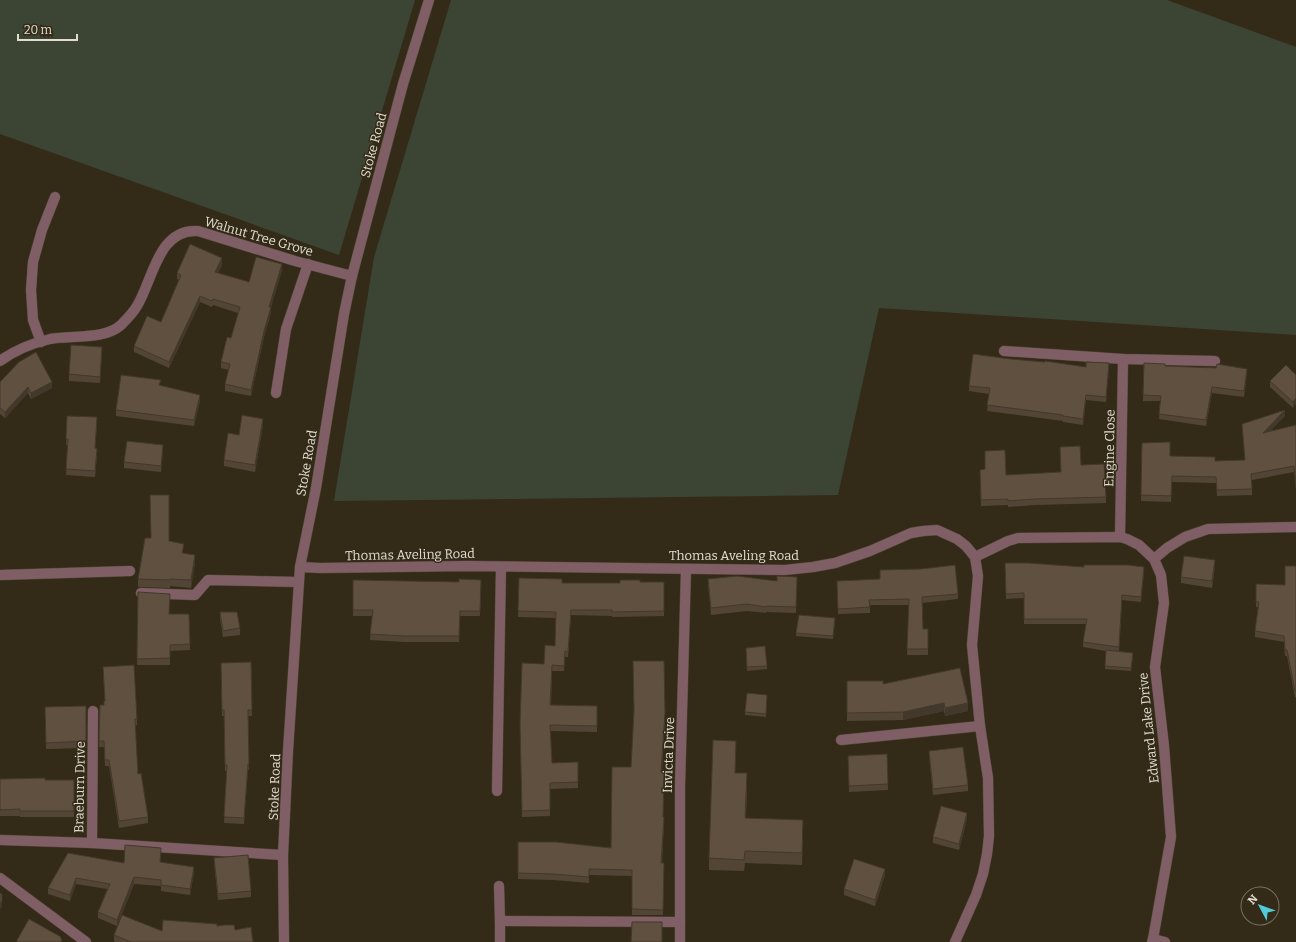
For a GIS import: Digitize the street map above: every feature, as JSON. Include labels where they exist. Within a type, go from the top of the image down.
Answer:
[{"type":"street","name":"Stoke Road","points":[[284,942],[284,855],[291,688],[300,567],[316,488],[344,314],[352,276],[403,84],[429,0]]},
{"type":"street","points":[[41,342],[33,320],[31,290],[33,262],[42,230],[55,197]]},
{"type":"street","name":"Walnut Tree Grove","points":[[0,361],[20,350],[41,342],[67,337],[98,334],[118,328],[128,319],[138,306],[164,248],[176,237],[189,230],[198,231],[352,276]]},
{"type":"street","points":[[276,393],[286,329],[308,264]]},
{"type":"street","points":[[1004,351],[1123,359],[1215,361]]},
{"type":"street","name":"Engine Close","points":[[1120,537],[1123,359]]},
{"type":"street","points":[[1154,559],[1185,537],[1208,529],[1296,527]]},
{"type":"street","name":"Thomas Aveling Road","points":[[300,567],[501,567],[785,570],[835,563],[870,551],[911,533],[937,530],[958,539],[966,546],[974,557],[978,576],[972,645],[980,726],[988,778],[990,819],[988,854],[983,874],[976,895],[955,942]]},
{"type":"street","name":"Edward Lake Drive","points":[[974,557],[1018,538],[1120,537],[1139,545],[1154,559],[1161,575],[1164,603],[1155,668],[1164,746],[1171,837],[1152,941]]},
{"type":"street","points":[[497,791],[501,567]]},
{"type":"street","name":"Invicta Drive","points":[[680,942],[680,786],[686,569]]},
{"type":"street","points":[[0,575],[130,572]]},
{"type":"street","points":[[141,593],[195,595],[208,580],[298,582]]},
{"type":"street","name":"Braeburn Drive","points":[[0,840],[92,843],[93,711]]},
{"type":"street","points":[[841,740],[980,726]]},
{"type":"street","points":[[92,843],[284,855]]},
{"type":"street","points":[[0,878],[86,942]]},
{"type":"street","points":[[499,886],[500,942]]},
{"type":"street","points":[[500,921],[680,922]]},
{"type":"street","points":[[1152,941],[1165,942]]},
{"type":"green space","points":[[0,0],[415,0],[339,255],[0,134]]},
{"type":"green space","points":[[451,0],[1167,0],[1296,47],[1296,335],[879,308],[838,495],[334,501],[374,257]]},
{"type":"building","points":[[190,244],[222,258],[215,272],[249,282],[256,257],[282,264],[269,307],[271,307],[251,390],[225,384],[230,364],[221,362],[227,337],[231,338],[240,307],[213,299],[212,301],[200,296],[169,362],[134,346],[147,316],[161,322],[181,275],[177,273]]},
{"type":"building","points":[[71,345],[102,347],[100,377],[69,374]]},
{"type":"building","points":[[36,352],[52,382],[31,393],[28,387],[5,412],[0,408],[0,382],[19,362]]},
{"type":"building","points":[[973,354],[1010,359],[1045,361],[1086,367],[1086,362],[1109,363],[1106,397],[1086,395],[1083,419],[987,405],[990,388],[969,386]]},
{"type":"building","points":[[1144,363],[1165,364],[1165,366],[1216,368],[1217,364],[1247,369],[1244,391],[1212,387],[1206,420],[1159,414],[1161,396],[1143,395]]},
{"type":"building","points":[[1286,365],[1296,375],[1296,398],[1293,402],[1270,381]]},
{"type":"building","points":[[121,375],[161,380],[159,385],[200,395],[194,420],[116,410]]},
{"type":"building","points":[[1285,410],[1263,433],[1296,425],[1296,484],[1294,466],[1251,474],[1252,489],[1217,490],[1216,477],[1172,476],[1171,496],[1141,495],[1142,443],[1170,442],[1170,456],[1215,457],[1215,461],[1245,460],[1242,424]]},
{"type":"building","points":[[242,415],[263,419],[255,465],[224,460],[228,433],[239,435]]},
{"type":"building","points":[[67,416],[97,417],[95,471],[66,469],[68,439],[66,439]]},
{"type":"building","points":[[127,441],[163,445],[161,466],[124,462]]},
{"type":"building","points":[[1080,446],[1081,465],[1104,464],[1106,497],[1008,501],[1008,499],[981,500],[980,470],[985,469],[985,451],[1005,450],[1006,475],[1061,472],[1060,447]]},
{"type":"building","points":[[150,495],[169,495],[169,541],[184,544],[182,553],[195,555],[191,580],[138,579],[145,538],[151,538]]},
{"type":"building","points":[[1184,556],[1215,560],[1212,581],[1181,577]]},
{"type":"building","points":[[1005,563],[1084,567],[1084,565],[1128,565],[1144,567],[1141,597],[1122,595],[1119,647],[1083,642],[1087,619],[1024,619],[1024,593],[1006,594]]},
{"type":"building","points":[[955,565],[958,594],[922,597],[923,629],[928,629],[928,649],[907,649],[909,599],[869,600],[870,607],[838,609],[837,581],[880,579],[880,570],[921,569]]},
{"type":"building","points":[[1285,566],[1296,566],[1296,691],[1287,650],[1285,650],[1284,636],[1255,631],[1259,602],[1256,602],[1256,584],[1285,585]]},
{"type":"building","points":[[737,576],[777,581],[777,576],[797,577],[796,607],[766,607],[747,604],[711,608],[708,579]]},
{"type":"building","points":[[519,578],[562,579],[562,583],[620,583],[620,580],[664,582],[664,611],[612,612],[612,610],[571,610],[568,652],[565,651],[564,666],[552,665],[550,705],[597,706],[597,726],[550,725],[552,763],[578,762],[578,782],[550,783],[550,810],[522,811],[520,724],[522,663],[544,664],[545,645],[555,646],[556,612],[518,611]]},
{"type":"building","points":[[459,579],[481,580],[480,611],[460,611],[459,636],[405,636],[370,634],[373,610],[353,610],[353,580],[459,582]]},
{"type":"building","points":[[138,592],[170,594],[169,614],[189,614],[190,644],[170,645],[170,658],[137,659]]},
{"type":"building","points":[[220,612],[237,612],[240,628],[223,631]]},
{"type":"building","points":[[799,615],[835,618],[833,636],[796,633]]},
{"type":"building","points":[[765,646],[767,666],[747,667],[746,648]]},
{"type":"building","points":[[1106,650],[1133,653],[1131,668],[1105,666]]},
{"type":"building","points":[[633,661],[664,661],[665,713],[661,772],[664,772],[664,817],[661,863],[664,863],[663,910],[632,909],[632,870],[589,869],[589,877],[518,873],[518,842],[556,842],[611,848],[612,767],[631,767],[634,710]]},
{"type":"building","points":[[251,662],[252,710],[248,710],[249,764],[244,818],[224,817],[227,765],[225,765],[221,663]]},
{"type":"building","points":[[134,665],[138,774],[141,773],[148,817],[119,821],[109,760],[105,760],[104,741],[99,741],[100,705],[104,705],[105,701],[103,667]]},
{"type":"building","points":[[960,668],[968,703],[945,708],[944,703],[903,712],[847,713],[847,681],[883,681],[883,684]]},
{"type":"building","points":[[747,693],[767,695],[766,714],[745,712]]},
{"type":"building","points":[[86,706],[86,741],[46,743],[45,707]]},
{"type":"building","points":[[713,740],[736,741],[735,773],[747,773],[745,818],[803,820],[802,853],[745,851],[744,860],[709,858]]},
{"type":"building","points":[[963,747],[968,785],[933,789],[929,751]]},
{"type":"building","points":[[887,754],[888,784],[849,786],[848,756]]},
{"type":"building","points":[[45,778],[45,780],[74,780],[74,811],[20,811],[20,809],[0,810],[0,779]]},
{"type":"building","points":[[941,806],[967,813],[959,844],[933,837]]},
{"type":"building","points":[[125,845],[161,848],[160,862],[194,867],[190,889],[161,885],[161,880],[134,877],[117,920],[98,912],[110,884],[76,878],[70,895],[48,888],[68,853],[124,863]]},
{"type":"building","points":[[248,855],[251,891],[218,894],[214,858]]},
{"type":"building","points":[[854,859],[885,869],[875,900],[844,889]]},
{"type":"building","points":[[0,893],[2,894],[2,901],[0,903]]},
{"type":"building","points":[[122,915],[162,931],[163,920],[217,924],[217,926],[234,925],[235,930],[251,927],[253,942],[131,942],[114,935]]},
{"type":"building","points":[[29,919],[61,937],[61,942],[17,942]]},
{"type":"building","points":[[632,922],[662,922],[662,942],[631,942]]}]
